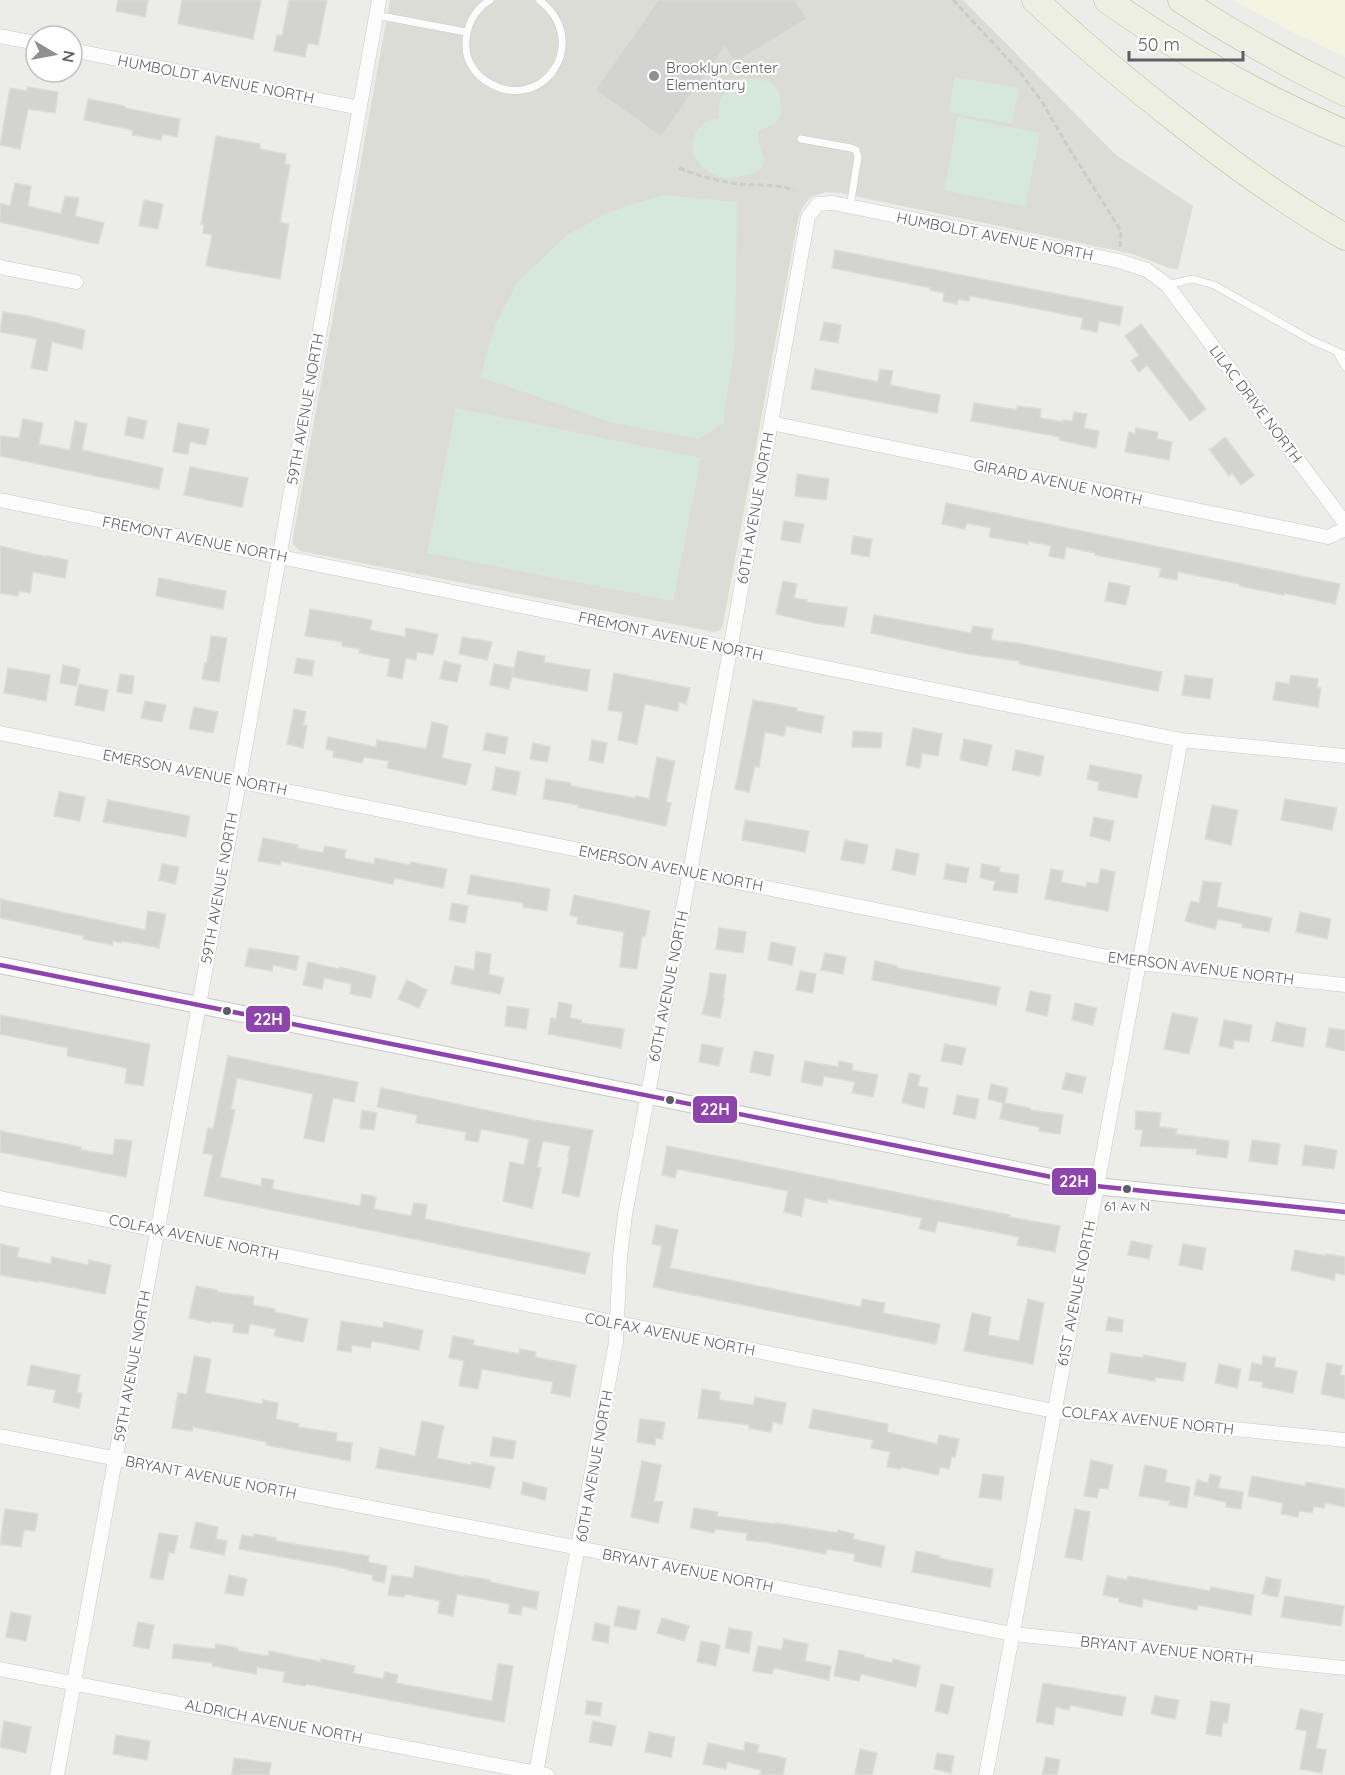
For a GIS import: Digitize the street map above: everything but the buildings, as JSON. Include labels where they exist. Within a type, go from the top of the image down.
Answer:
[{"type":"highway","points":[[1035,0],[1126,81],[1212,148],[1293,206],[1345,237]]},
{"type":"highway","points":[[1107,0],[1180,47],[1254,90],[1345,133]]},
{"type":"highway","points":[[1182,0],[1288,57],[1345,81]]},
{"type":"highway","points":[[1182,0],[1272,56],[1345,93]]},
{"type":"street","name":"59TH AVENUE NORTH","points":[[57,1775],[199,1005],[379,0]]},
{"type":"street","points":[[0,36],[24,41]]},
{"type":"street","name":"HUMBOLDT AVENUE NORTH","points":[[84,52],[360,108]]},
{"type":"street","name":"HUMBOLDT AVENUE NORTH","points":[[818,204],[833,203],[1119,261],[1147,270],[1167,285]]},
{"type":"street","name":"60TH AVENUE NORTH","points":[[542,1774],[616,1342],[620,1256],[625,1215],[690,872],[808,217],[818,204]]},
{"type":"street","points":[[0,267],[76,282]]},
{"type":"street","name":"LILAC DRIVE NORTH","points":[[1167,285],[1345,523]]},
{"type":"street","name":"GIRARD AVENUE NORTH","points":[[771,423],[1328,537],[1345,529]]},
{"type":"street","name":"FREMONT AVENUE NORTH","points":[[0,500],[1181,740],[1345,756]]},
{"type":"street","name":"EMERSON AVENUE NORTH","points":[[0,733],[1138,963],[1345,985]]},
{"type":"street","name":"61ST AVENUE NORTH","points":[[986,1775],[1181,740]]},
{"type":"street","points":[[0,965],[1096,1186],[1345,1212]]},
{"type":"street","name":"COLFAX AVENUE NORTH","points":[[0,1198],[1054,1411],[1345,1440]]},
{"type":"street","name":"BRYANT AVENUE NORTH","points":[[0,1436],[1012,1634],[1345,1668]]},
{"type":"street","name":"ALDRICH AVENUE NORTH","points":[[0,1669],[542,1774]]},
{"type":"lane","points":[[490,0],[482,5],[472,17],[466,32],[465,49],[471,65],[481,78],[495,87],[511,91],[528,89],[543,82],[555,70],[561,54],[563,39],[559,24],[551,10],[539,0]]},
{"type":"lane","points":[[376,15],[466,32]]},
{"type":"lane","points":[[801,139],[856,150],[858,157],[850,207]]},
{"type":"lane","points":[[1167,285],[1193,279],[1214,285],[1311,340],[1345,355]]},
{"type":"lane","points":[[1337,352],[1345,367]]},
{"type":"path","points":[[953,0],[1019,71],[1042,102],[1121,231],[1119,261]]},
{"type":"path","points":[[679,168],[713,179],[740,184],[768,184],[794,190]]},
{"type":"shaded area","points":[[390,0],[963,0],[1116,155],[1193,206],[1178,269],[1169,268],[1133,254],[840,193],[826,192],[810,197],[798,219],[723,624],[720,630],[714,632],[300,551],[293,544],[293,538]]},
{"type":"shaded area","points":[[1232,0],[1345,0],[1345,57],[1294,33]]},
{"type":"shaded area","points":[[955,77],[1019,88],[1012,124],[948,112]]},
{"type":"shaded area","points":[[743,78],[773,84],[779,95],[782,114],[776,123],[758,131],[759,143],[765,160],[760,169],[734,178],[721,177],[703,168],[693,152],[692,143],[695,134],[705,123],[718,119],[719,105],[724,95]]},
{"type":"shaded area","points":[[958,117],[1040,133],[1025,207],[944,190]]},
{"type":"shaded area","points":[[662,195],[737,202],[735,343],[723,423],[699,439],[614,423],[480,377],[495,326],[517,283],[567,235],[609,212]]},
{"type":"shaded area","points":[[456,408],[701,458],[673,601],[427,553]]},
{"type":"transit line","name":"22H","points":[[0,965],[1096,1186],[1345,1212]]},
{"type":"place","name":"Brooklyn Center Elementary","points":[[654,76]]},
{"type":"place","name":"61 Av N","points":[[1127,1189]]}]
